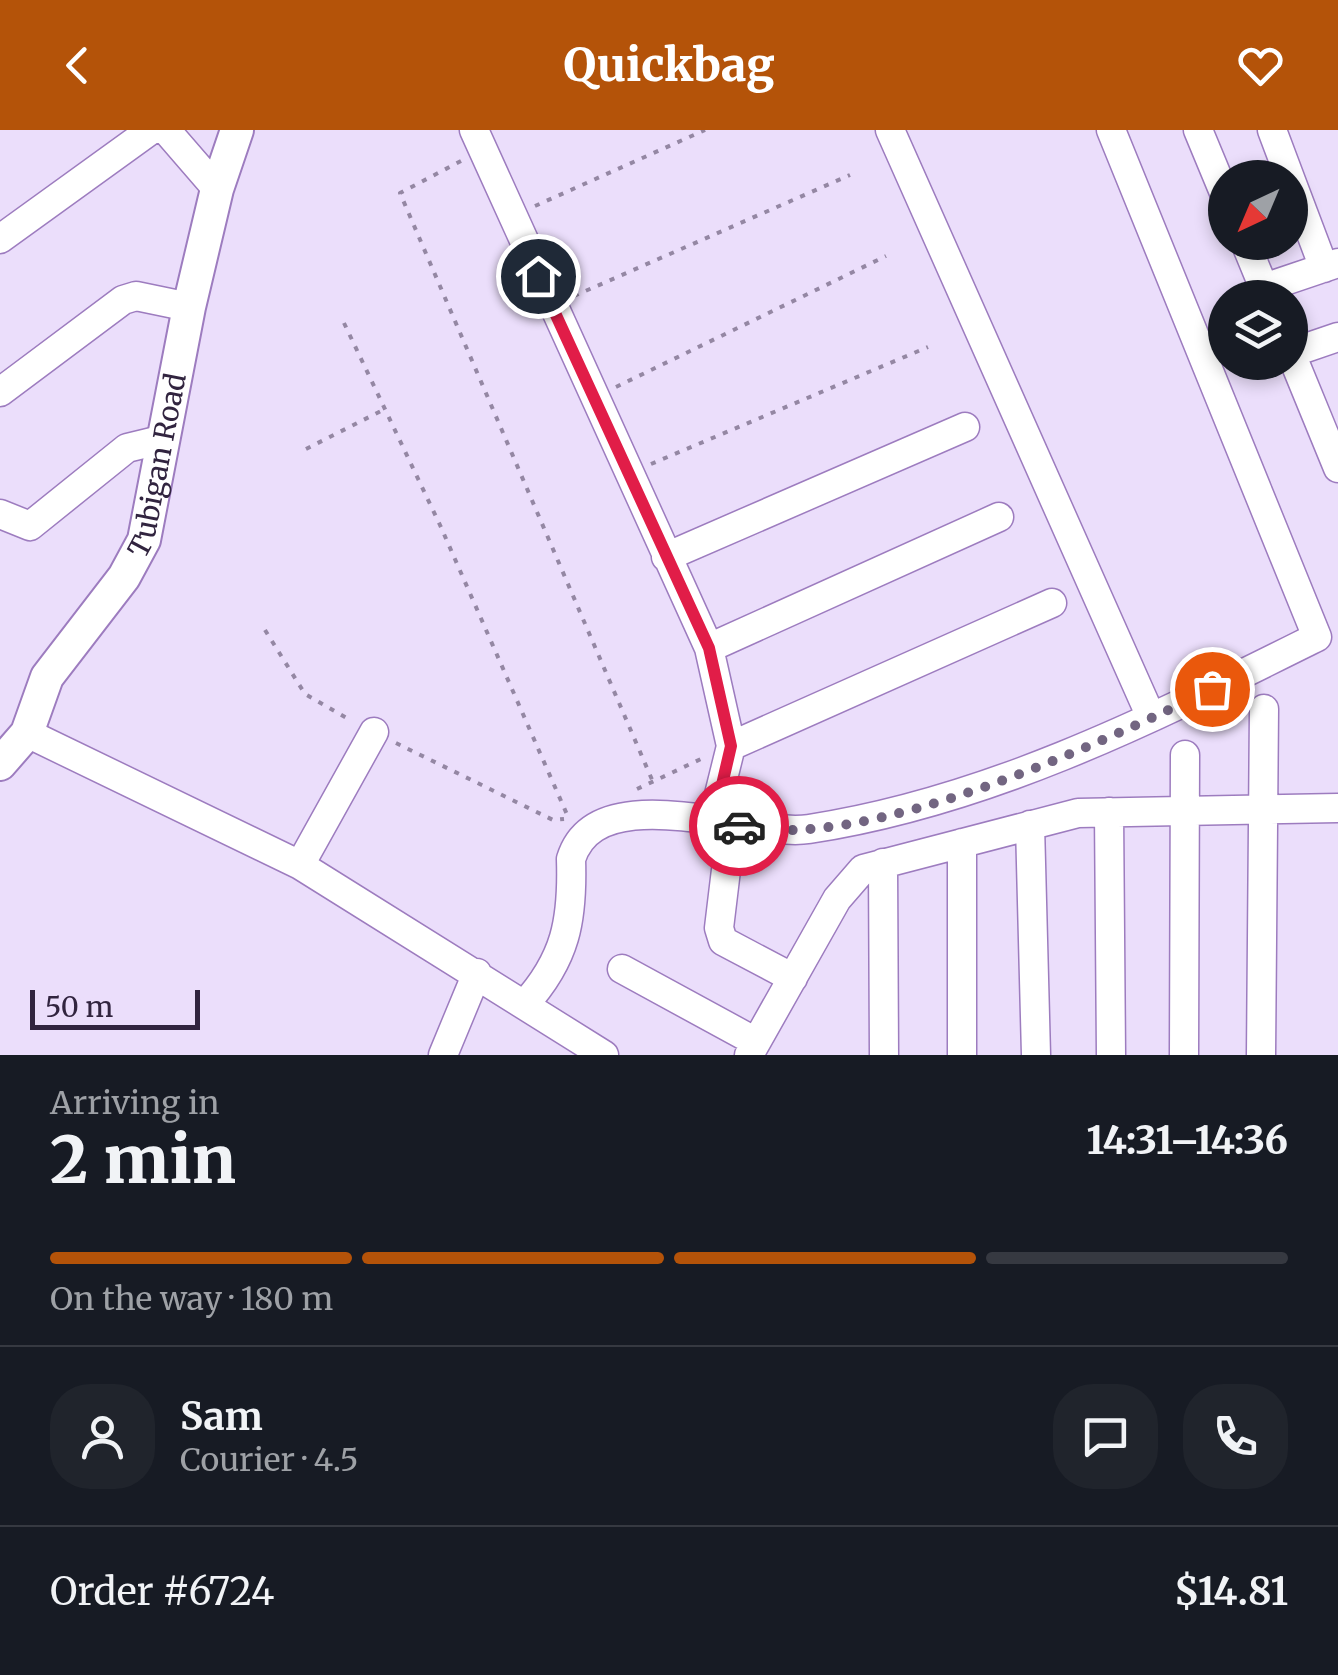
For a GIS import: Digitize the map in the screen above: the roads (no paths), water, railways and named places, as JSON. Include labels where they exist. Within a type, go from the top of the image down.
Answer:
[{"type":"street","points":[[0,238],[152,130]]},
{"type":"street","points":[[166,130],[217,189]]},
{"type":"street","name":"Tubigan Road","points":[[0,764],[28,733],[47,676],[124,578],[144,540],[189,307],[217,189],[237,130]]},
{"type":"street","points":[[890,130],[1151,717]]},
{"type":"street","points":[[524,1005],[548,978],[564,945],[572,859],[583,838],[617,821],[652,813],[777,831],[863,820],[1042,767],[1318,637],[1111,130]]},
{"type":"street","points":[[1198,130],[1210,160]]},
{"type":"street","points":[[1272,130],[1283,160]]},
{"type":"street","points":[[478,140],[709,648],[731,746],[714,819]]},
{"type":"street","points":[[1297,280],[1331,266],[1308,217]]},
{"type":"street","points":[[0,392],[123,300],[136,296],[189,307]]},
{"type":"street","points":[[1308,346],[1338,337]]},
{"type":"street","points":[[1306,380],[1329,422],[1338,468]]},
{"type":"street","points":[[666,556],[965,427]]},
{"type":"street","points":[[0,514],[30,526],[127,448],[164,439]]},
{"type":"street","points":[[709,648],[998,517]]},
{"type":"street","points":[[731,746],[1052,603]]},
{"type":"street","points":[[1260,1055],[1264,710]]},
{"type":"street","points":[[300,864],[374,732]]},
{"type":"street","points":[[28,733],[300,864],[604,1055]]},
{"type":"street","points":[[1184,1055],[1185,755]]},
{"type":"street","points":[[622,969],[752,1048],[849,879],[883,863],[1078,812],[1338,808]]},
{"type":"street","points":[[1110,812],[1111,1055]]},
{"type":"street","points":[[1030,825],[1036,1055]]},
{"type":"street","points":[[962,843],[962,1055]]},
{"type":"street","points":[[883,863],[884,1055]]},
{"type":"street","points":[[726,870],[719,928],[722,941],[793,978]]},
{"type":"street","points":[[443,1055],[477,974]]}]
